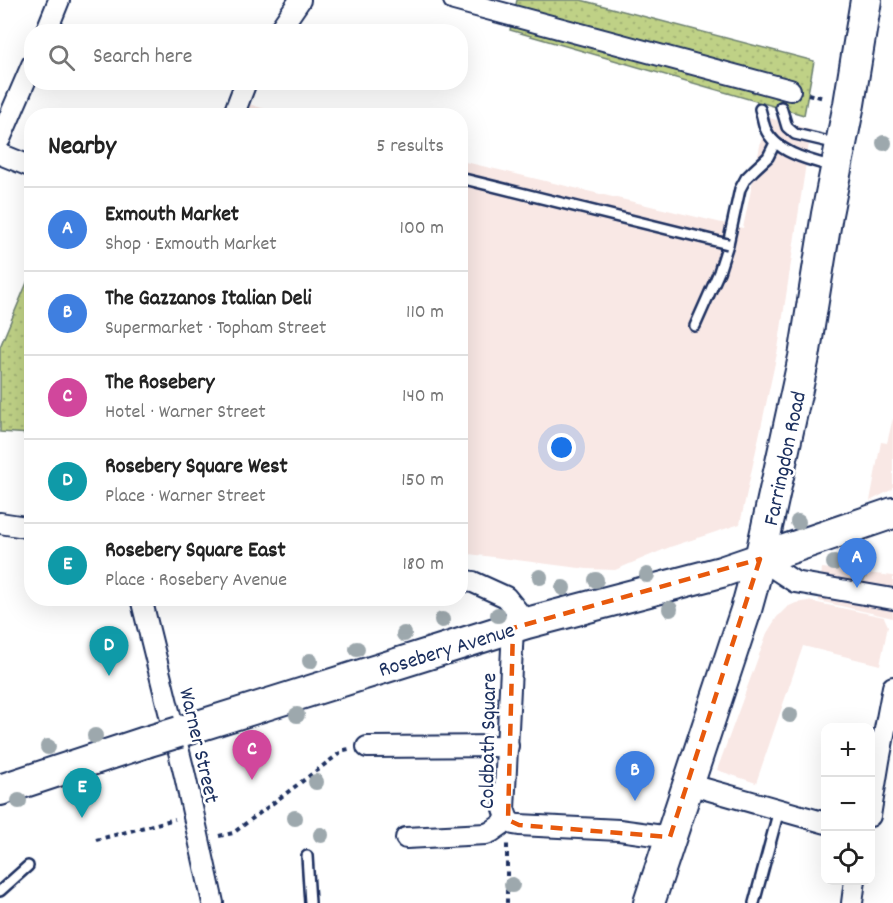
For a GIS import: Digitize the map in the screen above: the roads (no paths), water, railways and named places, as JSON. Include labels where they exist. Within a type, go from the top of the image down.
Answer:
[{"type":"main road","name":"Farringdon Road","points":[[649,903],[746,610],[760,559],[804,357],[827,214],[866,0]]},
{"type":"main road","name":"Rosebery Avenue","points":[[0,790],[427,653],[520,625],[722,572],[893,513]]},
{"type":"street","points":[[49,24],[59,0]]},
{"type":"street","points":[[284,24],[300,0]]},
{"type":"street","points":[[454,0],[525,9],[790,90]]},
{"type":"street","points":[[0,140],[24,84]]},
{"type":"street","points":[[236,108],[243,90]]},
{"type":"street","points":[[0,154],[24,164]]},
{"type":"street","points":[[0,524],[24,527]]},
{"type":"street","points":[[760,559],[795,582],[893,599]]},
{"type":"street","points":[[468,581],[506,597],[520,625]]},
{"type":"street","name":"Warner Street","points":[[143,606],[185,776],[213,903]]},
{"type":"street","name":"Coldbath Square","points":[[406,838],[486,834],[508,820],[504,809],[520,625]]},
{"type":"street","points":[[875,785],[893,687]]},
{"type":"street","points":[[367,747],[508,746]]},
{"type":"street","points":[[688,784],[821,822]]},
{"type":"street","points":[[508,820],[519,825],[619,830],[670,837]]},
{"type":"street","points":[[852,903],[854,885]]},
{"type":"lane","points":[[781,107],[787,128],[838,156]]},
{"type":"lane","points":[[760,109],[765,129],[775,143],[806,159],[838,156]]},
{"type":"lane","points":[[695,327],[728,244],[740,189],[754,170],[768,157],[775,143]]},
{"type":"lane","points":[[468,180],[728,244]]},
{"type":"lane","points":[[754,903],[780,810]]},
{"type":"lane","points":[[307,856],[310,903]]},
{"type":"lane","points":[[0,891],[28,866]]},
{"type":"place","name":"Exmouth Market","points":[[857,588]]},
{"type":"place","name":"Rosebery Square West","points":[[109,676]]},
{"type":"place","name":"The Rosebery","points":[[252,780]]},
{"type":"place","name":"The Gazzanos Italian Deli","points":[[635,801]]},
{"type":"place","name":"Rosebery Square East","points":[[82,818]]}]
